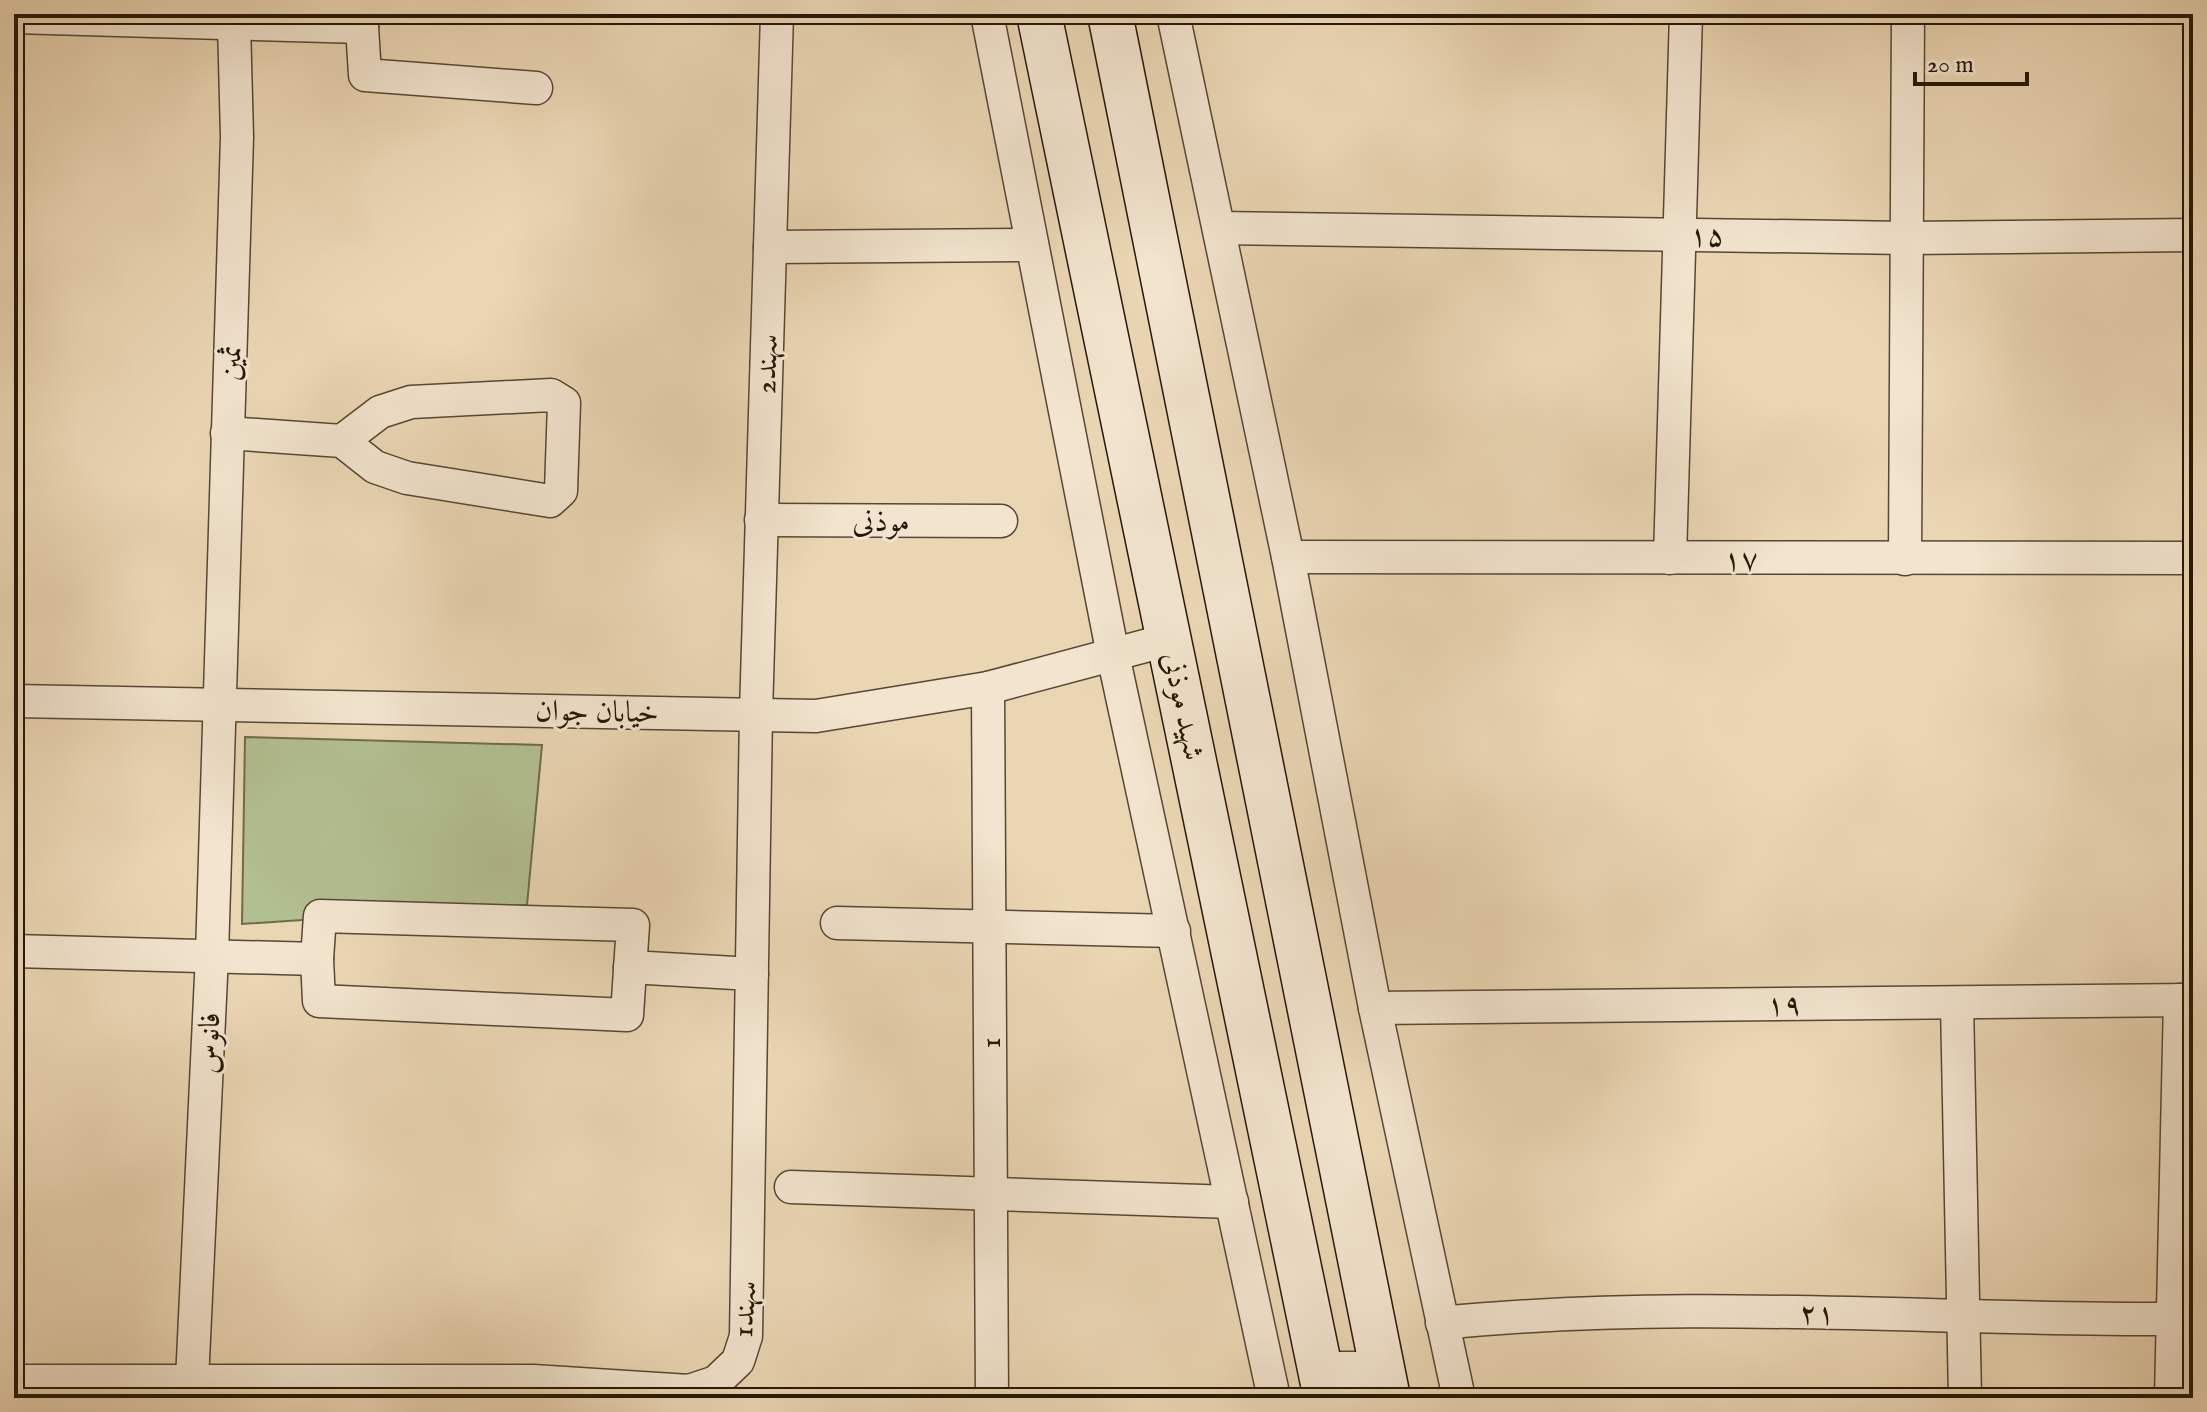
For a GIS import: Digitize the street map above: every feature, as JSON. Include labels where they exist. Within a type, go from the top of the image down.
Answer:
[{"type":"main road","name":"شهید موذنی","points":[[1039,14],[1171,639],[1323,1385]]},
{"type":"main road","points":[[1110,14],[1385,1385]]},
{"type":"street","name":"2سهند","points":[[756,713],[777,14]]},
{"type":"street","points":[[987,14],[1113,655],[1274,1398]]},
{"type":"street","points":[[1173,14],[1288,557],[1375,1008],[1459,1398]]},
{"type":"street","points":[[1670,558],[1686,14]]},
{"type":"street","points":[[1905,559],[1908,14]]},
{"type":"street","points":[[14,17],[234,23],[362,21],[365,75],[536,88]]},
{"type":"street","name":"ثمین","points":[[219,704],[237,137],[234,23]]},
{"type":"street","name":"۱۵","points":[[1220,228],[1907,238],[2193,235]]},
{"type":"street","points":[[770,247],[1032,245]]},
{"type":"street","points":[[227,433],[342,441],[375,467],[407,478],[550,501],[561,491],[564,403],[551,395],[411,402],[380,412],[342,441]]},
{"type":"street","name":"موذنی","points":[[761,520],[1001,521]]},
{"type":"street","name":"۱۷","points":[[1288,557],[2193,558]]},
{"type":"street","name":"خیابان جوان","points":[[14,701],[816,716],[988,688],[1171,639]]},
{"type":"street","name":"1","points":[[988,688],[992,1398]]},
{"type":"street","name":"فانوس","points":[[192,1381],[212,955],[219,704]]},
{"type":"street","name":"1سهند","points":[[14,1381],[533,1381],[689,1391],[716,1382],[738,1361],[746,1336],[756,713]]},
{"type":"street","points":[[320,916],[633,925],[627,1015],[319,1001],[317,959],[320,916]]},
{"type":"street","points":[[837,923],[1174,931]]},
{"type":"street","points":[[14,951],[317,959]]},
{"type":"street","points":[[630,967],[752,974]]},
{"type":"street","points":[[2171,1398],[2182,1320],[2186,1000]]},
{"type":"street","name":"۱۹","points":[[1375,1008],[2186,1000]]},
{"type":"street","points":[[1957,1003],[1965,1398]]},
{"type":"street","points":[[791,1187],[1232,1202]]},
{"type":"street","name":"۲۱","points":[[1442,1323],[1574,1312],[1965,1313],[2182,1320]]},
{"type":"street","points":[[1323,1385],[1385,1385]]},
{"type":"green space","points":[[245,737],[542,745],[527,905],[242,924]]}]
